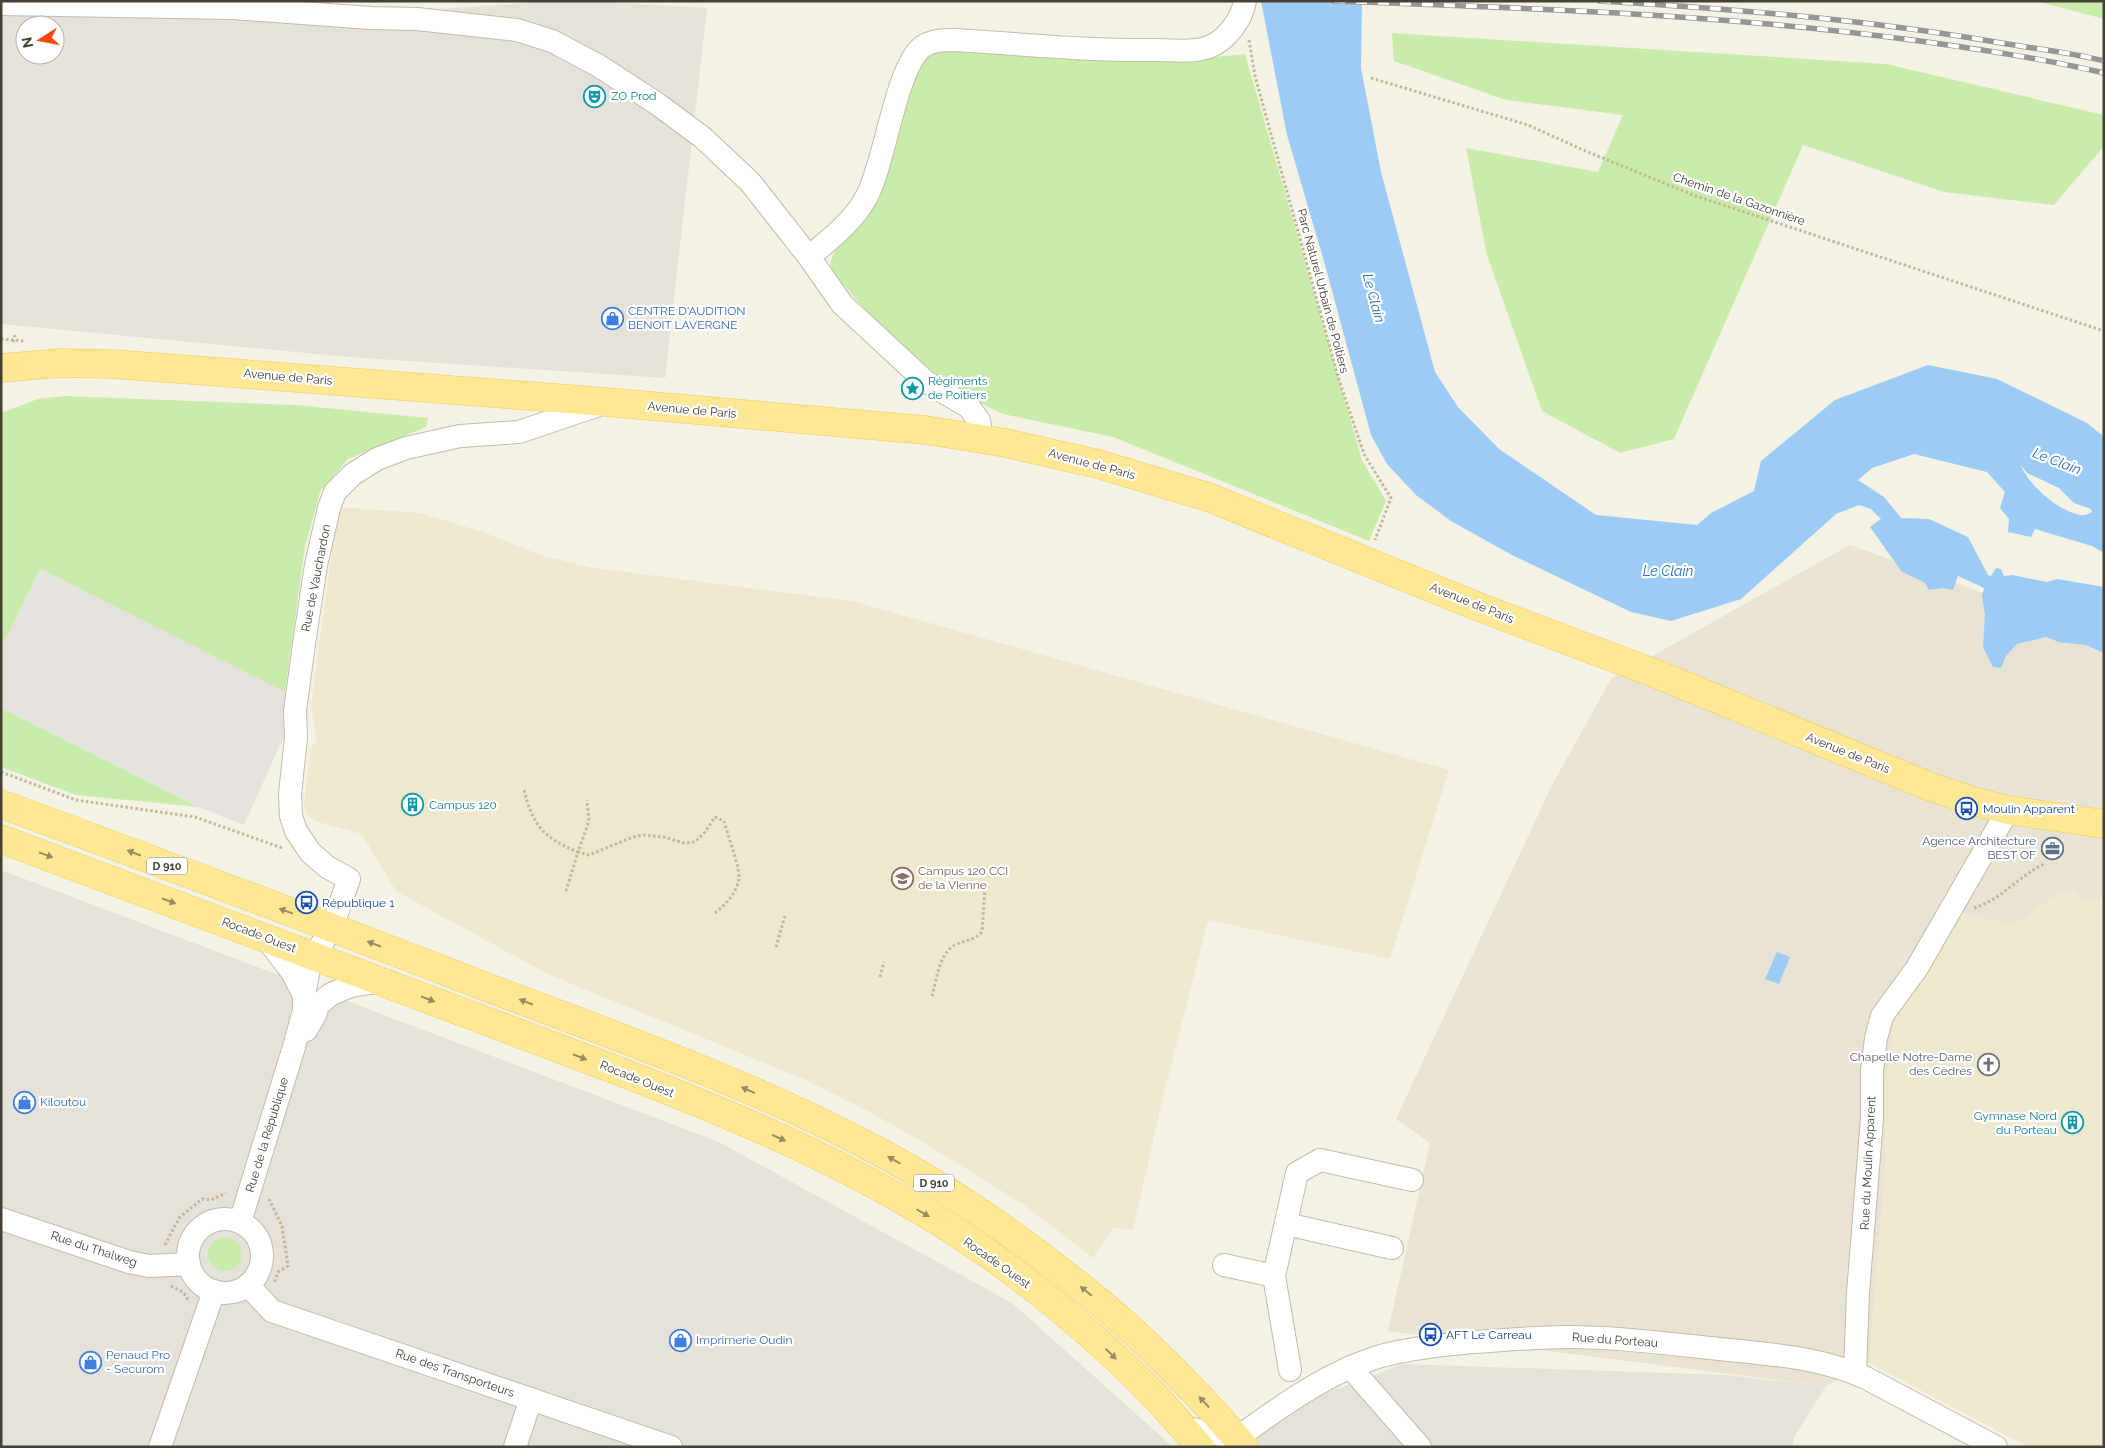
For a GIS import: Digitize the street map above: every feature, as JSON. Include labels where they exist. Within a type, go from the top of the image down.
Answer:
[{"type":"main road","name":"Avenue de Paris","points":[[8,369],[60,363],[112,364],[606,402],[925,430],[982,439],[1098,464],[1208,497],[1479,607],[1654,673],[1931,787],[2008,810],[2104,824]]},
{"type":"main road","name":"D 910","points":[[1,804],[332,927],[722,1079],[824,1124],[886,1156],[942,1188],[980,1213],[1069,1277],[1125,1323],[1173,1368],[1239,1444]]},
{"type":"main road","name":"Rocade Ouest","points":[[1,839],[383,981],[724,1113],[807,1151],[872,1184],[932,1218],[992,1257],[1050,1301],[1100,1343],[1151,1392],[1191,1437]]},
{"type":"street","points":[[1,4],[358,9],[417,19],[517,30],[552,41],[599,66],[656,103],[702,137],[750,182],[810,257],[842,304],[926,382],[970,407],[979,420],[982,439]]},
{"type":"street","points":[[810,257],[850,220],[867,196],[879,164],[908,68],[924,46],[941,40],[955,40],[1110,51],[1191,51],[1202,49],[1220,41],[1243,8]]},
{"type":"street","name":"Rue de Vauchardon","points":[[332,927],[350,879],[327,867],[310,852],[296,831],[291,816],[290,794],[296,738],[295,711],[304,644],[316,564],[329,508],[335,492],[353,474],[377,459],[406,448],[460,436],[520,432],[606,402]]},
{"type":"street","name":"Rue du Moulin Apparent","points":[[1855,1372],[1858,1293],[1872,1118],[1872,1070],[1876,1038],[1882,1016],[1917,968],[2008,810]]},
{"type":"street","name":"Rue de la République","points":[[240,1222],[294,1047],[315,1014],[311,1000],[310,963],[322,959],[332,927]]},
{"type":"street","points":[[266,938],[311,1000]]},
{"type":"street","name":"Rue de la République","points":[[311,1000],[351,986],[383,981]]},
{"type":"street","points":[[1290,1370],[1274,1276],[1298,1173],[1320,1160],[1412,1180]]},
{"type":"street","points":[[229,1218],[240,1222],[254,1233],[261,1259],[256,1275],[248,1286],[237,1292],[224,1293],[205,1287],[194,1277],[189,1264],[188,1251],[197,1230],[217,1220],[229,1218]]},
{"type":"street","name":"Rue du Thalweg","points":[[1,1219],[129,1262],[148,1266],[189,1264]]},
{"type":"street","points":[[1286,1224],[1392,1248]]},
{"type":"street","points":[[1224,1265],[1274,1276]]},
{"type":"street","name":"Rue des Transporteurs","points":[[248,1286],[272,1311],[671,1447]]},
{"type":"street","points":[[160,1447],[214,1291]]},
{"type":"street","name":"Rue du Porteau","points":[[1239,1444],[1277,1409],[1327,1378],[1350,1367],[1381,1356],[1420,1348],[1569,1337],[1630,1340],[1802,1358],[1855,1372],[1996,1447]]},
{"type":"street","points":[[1350,1367],[1420,1447]]},
{"type":"street","points":[[515,1447],[531,1399]]},
{"type":"street","points":[[1191,1437],[1239,1444]]},
{"type":"path","name":"Parc Naturel Urbain de Poitiers","points":[[1243,8],[1255,76],[1338,380],[1364,454],[1391,498],[1367,561]]},
{"type":"path","name":"Chemin de la Gazonnière","points":[[1371,78],[1528,125],[1693,195],[2104,331]]},
{"type":"path","points":[[1,772],[76,800],[195,817],[289,850],[310,852]]},
{"type":"path","points":[[524,790],[529,812],[541,831],[562,845],[589,855],[643,836],[664,837],[690,843],[700,838],[715,817],[724,821],[739,877],[731,897],[715,913]]},
{"type":"path","points":[[566,891],[589,821],[586,800]]},
{"type":"path","points":[[1949,912],[1964,911],[1986,905],[2021,877],[2044,864]]},
{"type":"path","points":[[932,996],[942,959],[949,949],[957,944],[976,938],[982,932],[985,888]]},
{"type":"path","points":[[776,947],[785,916]]},
{"type":"path","points":[[880,977],[884,962]]},
{"type":"path","points":[[166,1266],[162,1247],[169,1240],[179,1218],[202,1198],[211,1200],[228,1192]]},
{"type":"shaded area","points":[[551,1],[591,1],[707,8],[665,378],[349,357],[1,324],[1,9],[401,12]]},
{"type":"shaded area","name":"Campus 120 CCI de la Vienne","points":[[338,507],[419,513],[480,531],[540,555],[593,568],[852,601],[1449,770],[1390,959],[1208,920],[1163,1097],[1133,1230],[1114,1227],[1093,1258],[1023,1204],[918,1139],[862,1108],[806,1080],[550,975],[396,891],[362,834],[315,821],[307,814],[304,805],[310,750],[317,740],[311,705]]},
{"type":"shaded area","points":[[1850,545],[2104,636],[2104,899],[2081,900],[2059,893],[2012,926],[1963,913],[1885,1083],[1886,1163],[1869,1363],[1826,1386],[1388,1331],[1430,1143],[1396,1119],[1552,785],[1611,679]]},
{"type":"shaded area","points":[[40,569],[285,692],[285,734],[244,825],[198,807],[1,708],[1,649]]},
{"type":"shaded area","points":[[1,870],[719,1142],[1012,1303],[1173,1447],[1,1447]]},
{"type":"shaded area","points":[[2075,892],[2081,900],[2104,899],[2104,1447],[2028,1447],[1869,1363],[1886,1163],[1885,1083],[1894,1022],[1963,913],[2012,926],[2059,893]]},
{"type":"shaded area","points":[[1403,1364],[1726,1375],[1826,1386],[1794,1437],[1792,1447],[1184,1447]]},
{"type":"green space","points":[[2033,1],[2104,1],[2104,19],[2040,2]]},
{"type":"green space","points":[[1392,33],[1886,64],[2104,115],[2104,146],[2054,205],[1944,192],[1803,145],[1674,439],[1620,453],[1542,411],[1487,255],[1466,148],[1598,172],[1623,115],[1506,100],[1394,61]]},
{"type":"green space","points":[[950,46],[1176,61],[1245,54],[1362,460],[1386,501],[1369,541],[1113,437],[1003,414],[954,390],[877,323],[834,274],[830,263],[838,243],[916,69],[928,55]]},
{"type":"green space","points":[[64,396],[295,405],[428,418],[426,427],[348,459],[320,492],[305,546],[285,692],[40,569],[1,649],[1,413],[38,399]]},
{"type":"green space","points":[[1,708],[198,807],[76,795],[1,767]]},
{"type":"green space","points":[[225,1237],[232,1238],[237,1242],[241,1247],[241,1261],[237,1266],[232,1270],[225,1271],[218,1270],[213,1266],[209,1261],[208,1254],[209,1247],[213,1242],[218,1238]]},
{"type":"water","name":"Le Clain","points":[[1261,1],[1362,1],[1361,68],[1381,172],[1435,372],[1458,407],[1499,449],[1596,515],[1697,525],[1711,513],[1754,491],[1761,461],[1835,400],[1928,365],[1997,379],[2087,423],[2104,437],[2104,553],[2092,546],[2035,529],[2031,537],[2008,532],[2009,519],[2000,508],[2005,492],[1987,472],[1914,454],[1872,468],[1858,480],[1884,497],[1901,518],[1929,519],[1968,537],[1988,575],[1991,576],[1996,568],[2001,569],[2004,576],[2012,575],[2047,582],[2057,579],[2104,587],[2104,653],[2086,645],[2059,642],[2046,637],[2017,644],[2006,656],[2001,668],[1993,667],[1983,647],[1985,614],[1982,596],[1984,588],[1958,576],[1953,590],[1942,588],[1929,590],[1924,582],[1902,572],[1870,527],[1881,519],[1871,509],[1859,505],[1836,514],[1741,599],[1671,621],[1631,612],[1512,555],[1451,521],[1416,495],[1387,464],[1371,435],[1324,261],[1287,135]],"holes":[[[2021,465],[2027,473],[2059,488],[2074,503],[2091,509],[2092,512],[2082,515],[2063,509],[2037,488],[2024,472]]]},
{"type":"water","points":[[1777,952],[1790,957],[1779,984],[1765,979]]},
{"type":"railway","points":[[1334,1],[1623,13],[1768,24],[1912,40],[2032,58],[2104,73]]},
{"type":"railway","points":[[1600,1],[1804,16],[1906,28],[2068,53],[2104,61]]},
{"type":"place","name":"ZO Prod","points":[[595,96]]},
{"type":"place","name":"CENTRE D'AUDITION BENOIT LAVERGNE","points":[[612,318]]},
{"type":"place","name":"Régiments de Poitiers","points":[[912,388]]},
{"type":"place","name":"Campus 120","points":[[413,805]]},
{"type":"place","name":"Moulin Apparent","points":[[1967,809]]},
{"type":"place","name":"Agence Architecture BEST OF","points":[[2052,848]]},
{"type":"place","name":"Campus 120 CCI de la Vienne","points":[[902,878]]},
{"type":"place","name":"République 1","points":[[306,903]]},
{"type":"place","name":"Chapelle Notre-Dame des Cèdres","points":[[1988,1064]]},
{"type":"place","name":"Kiloutou","points":[[24,1102]]},
{"type":"place","name":"Gymnase Nord du Porteau","points":[[2073,1123]]},
{"type":"place","name":"AFT Le Carreau","points":[[1430,1335]]},
{"type":"place","name":"Imprimerie Oudin","points":[[680,1340]]},
{"type":"place","name":"Penaud Pro - Securom","points":[[90,1362]]}]
